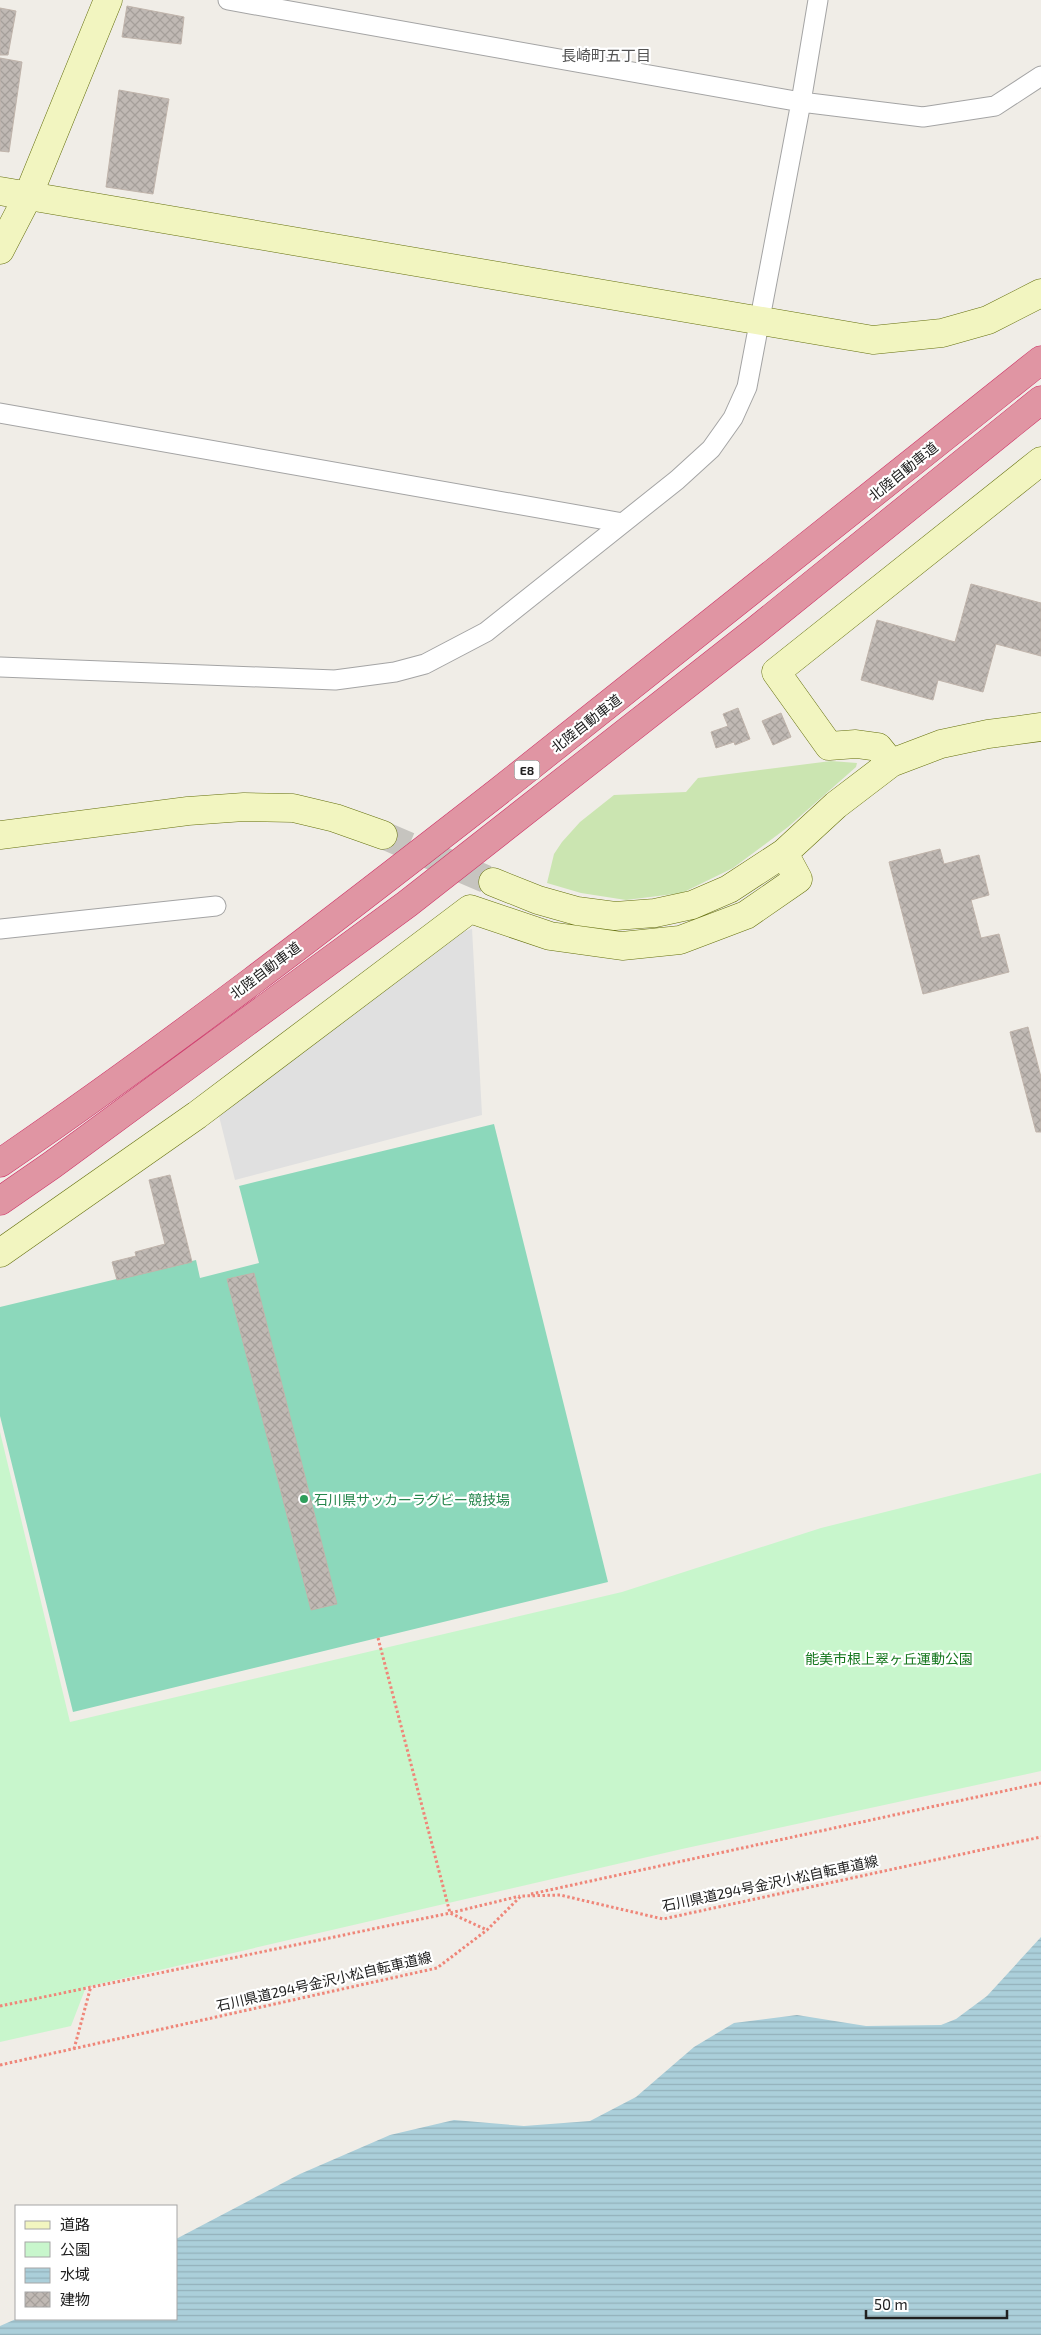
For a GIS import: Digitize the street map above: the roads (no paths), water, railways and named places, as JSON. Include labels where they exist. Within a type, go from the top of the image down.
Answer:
[{"type":"highway","name":"北陸自動車道","points":[[0,1163],[205,1015],[386,880],[737,605],[1041,360]]},
{"type":"highway","name":"E8","points":[[0,1201],[68,1154],[408,904],[755,632],[1041,400]]},
{"type":"street","points":[[0,250],[28,196],[108,0]]},
{"type":"street","points":[[228,0],[802,102],[923,117],[995,106],[1041,76]]},
{"type":"street","points":[[0,667],[334,680],[395,672],[425,664],[486,632],[677,480],[711,449],[733,418],[747,387],[762,320],[802,102],[818,0]]},
{"type":"street","points":[[0,191],[762,320],[811,331],[873,340],[942,333],[988,320],[1041,293]]},
{"type":"street","points":[[0,413],[623,522]]},
{"type":"street","points":[[891,763],[878,747],[856,744],[830,746],[776,672],[1041,461]]},
{"type":"street","points":[[493,882],[538,900],[578,911],[614,916],[655,913],[692,905],[729,889],[784,853],[836,805],[891,763],[941,744],[988,734],[1041,727]]},
{"type":"street","points":[[0,835],[188,811],[244,807],[293,808],[335,818],[383,835]]},
{"type":"street","points":[[0,1253],[197,1115],[470,909],[550,936],[622,946],[680,940],[746,915],[798,879],[784,853]]},
{"type":"street","points":[[0,929],[216,906]]},
{"type":"water","points":[[1041,1937],[1041,2335],[0,2335],[0,2326],[15,2319],[178,2320],[178,2238],[300,2174],[390,2135],[454,2120],[524,2126],[590,2121],[636,2097],[694,2047],[734,2023],[797,2015],[866,2026],[941,2025],[956,2019],[987,1996]]},
{"type":"tunnel","points":[[383,835],[493,882]]},
{"type":"place","name":"石川県サッカーラグビー競技場","points":[[304,1499]]},
{"type":"district","name":"長崎町五丁目","points":[[606,55]]},
{"type":"park label","name":"能美市根上翠ヶ丘運動公園","points":[[889,1658]]}]
